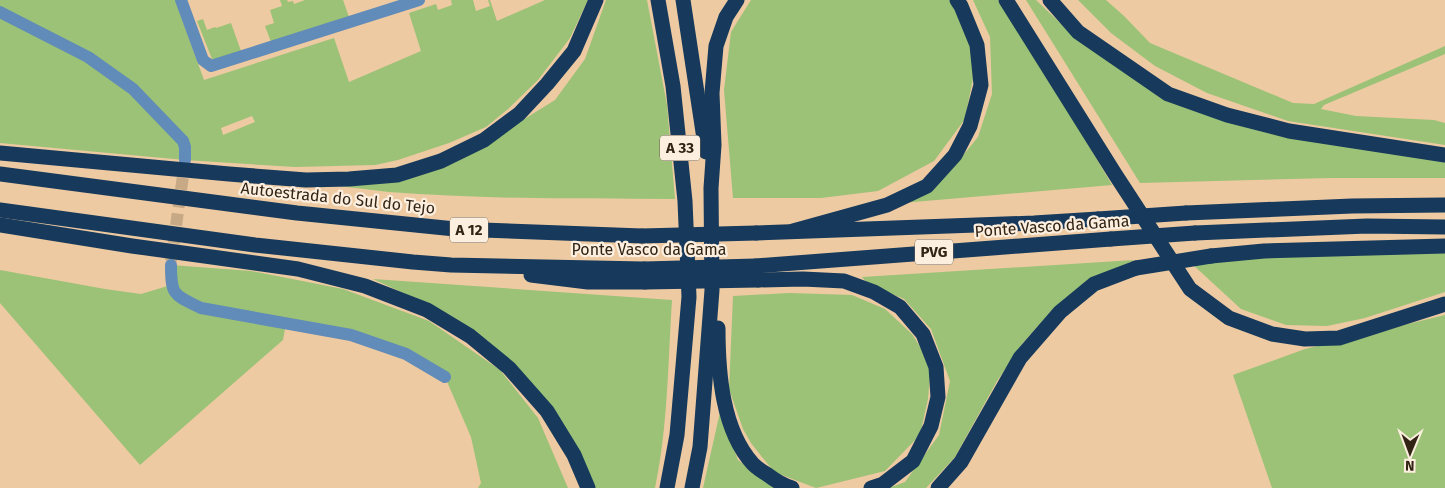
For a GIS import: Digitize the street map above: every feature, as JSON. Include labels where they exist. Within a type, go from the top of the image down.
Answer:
[{"type":"highway","points":[[0,153],[306,180],[349,179],[397,174],[441,161],[484,140],[519,114],[574,51],[596,0]]},
{"type":"highway","name":"A 33","points":[[658,0],[674,96],[685,201],[689,297],[677,435],[667,488]]},
{"type":"highway","name":"A 33","points":[[683,0],[711,188],[712,290],[700,447],[692,488]]},
{"type":"highway","points":[[711,188],[714,145],[712,93],[716,46],[726,17],[737,0]]},
{"type":"highway","points":[[793,231],[887,205],[926,186],[955,155],[970,126],[981,85],[977,45],[957,0]]},
{"type":"highway","points":[[1006,0],[1115,174],[1190,289],[1229,318],[1272,334],[1305,339],[1339,338],[1445,304]]},
{"type":"highway","points":[[1050,0],[1078,32],[1168,94],[1227,115],[1289,131],[1445,155]]},
{"type":"highway","name":"Autoestrada do Sul do Tejo","points":[[0,174],[297,213],[454,229],[642,236],[793,231]]},
{"type":"highway","name":"Ponte Vasco da Gama","points":[[793,231],[1034,223],[1186,213],[1352,206],[1445,205]]},
{"type":"highway","name":"A 12","points":[[0,210],[255,245],[451,265]]},
{"type":"highway","points":[[0,224],[132,246],[298,269],[365,286],[427,310],[470,336],[509,368],[547,411],[574,455],[588,488]]},
{"type":"highway","name":"Ponte Vasco da Gama","points":[[451,265],[644,275],[757,273],[1111,238],[1367,226],[1445,226]]},
{"type":"highway","points":[[938,488],[961,462],[1020,358],[1060,312],[1094,284],[1136,268],[1211,256],[1264,251],[1445,246]]},
{"type":"highway","points":[[413,262],[588,282],[644,275]]},
{"type":"highway","points":[[757,273],[803,279],[844,281],[874,292],[900,307],[923,334],[936,367],[938,397],[931,426],[913,461],[883,484],[872,488]]},
{"type":"highway","points":[[712,290],[718,316],[718,359],[721,387],[736,440],[753,464],[781,485],[792,488]]},
{"type":"street","points":[[181,0],[203,60],[211,66],[398,3],[419,0]]},
{"type":"street","points":[[0,12],[88,57],[133,89],[183,141],[186,160]]},
{"type":"street","points":[[170,265],[170,285],[178,297],[201,308],[351,335],[406,354],[445,377]]},
{"type":"green space","points":[[0,0],[175,0],[204,80],[334,38],[349,82],[421,51],[409,13],[436,4],[438,10],[452,5],[451,0],[473,0],[476,11],[490,6],[488,0],[490,0],[497,21],[545,0],[588,0],[570,38],[538,80],[508,109],[486,127],[449,143],[398,160],[375,165],[295,167],[185,160],[0,143]],"holes":[[[252,116],[255,122],[223,135],[221,128]]]},
{"type":"green space","points":[[280,0],[293,1],[294,4],[305,0],[343,0],[349,17],[271,42],[265,26],[274,23],[270,10],[282,6]]},
{"type":"green space","points":[[606,0],[647,0],[667,105],[675,199],[460,196],[389,192],[313,183],[454,163],[555,100],[585,59]]},
{"type":"green space","points":[[751,0],[950,0],[961,15],[976,63],[965,119],[934,161],[878,191],[821,198],[733,198],[724,90],[731,32]]},
{"type":"green space","points":[[973,0],[998,0],[1112,185],[902,203],[951,170],[978,137],[992,94],[990,37]]},
{"type":"green space","points":[[1026,0],[1036,0],[1077,39],[1178,103],[1445,159],[1445,178],[1332,178],[1140,183]]},
{"type":"green space","points":[[1078,0],[1106,0],[1150,43],[1293,103],[1314,104],[1445,46],[1445,54],[1324,105],[1321,109],[1356,116],[1434,120],[1445,123],[1445,145],[1288,121],[1207,93],[1155,66],[1111,33]]},
{"type":"green space","points":[[203,19],[207,30],[231,23],[241,51],[212,59],[197,21]]},
{"type":"green space","points":[[1445,253],[1445,292],[1365,318],[1327,326],[1286,325],[1241,309],[1191,263],[1217,259]]},
{"type":"green space","points":[[1134,260],[1079,290],[1052,310],[1022,344],[997,381],[955,457],[926,488],[889,488],[905,482],[939,435],[950,381],[931,329],[904,299],[867,283],[862,277]]},
{"type":"green space","points":[[171,265],[251,271],[343,289],[429,321],[500,370],[538,418],[568,488],[478,488],[481,483],[471,437],[445,377],[406,354],[286,323],[283,340],[140,465],[0,303],[0,270],[141,294],[171,285]]},
{"type":"green space","points":[[373,279],[672,300],[663,441],[655,488],[595,488],[552,406],[488,341],[403,293]]},
{"type":"green space","points":[[789,293],[852,295],[885,309],[912,334],[931,364],[928,399],[920,435],[885,471],[816,488],[774,472],[751,443],[743,429],[729,389],[733,296]]},
{"type":"green space","points":[[1445,315],[1445,488],[1272,488],[1233,375],[1305,349]]},
{"type":"green space","points":[[720,412],[738,460],[775,488],[703,488]]},
{"type":"tunnel","points":[[171,261],[185,162]]}]
